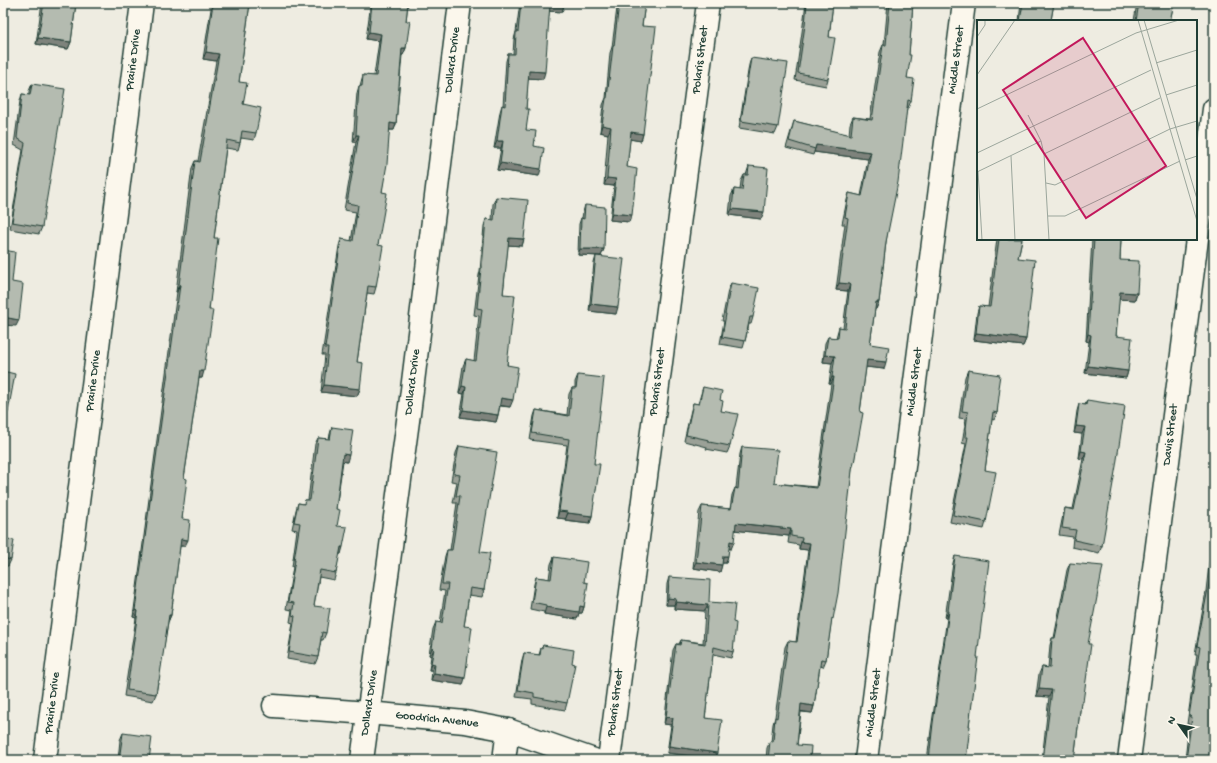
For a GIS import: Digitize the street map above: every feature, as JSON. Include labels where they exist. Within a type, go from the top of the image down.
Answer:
[{"type":"street","name":"Prairie Drive","points":[[45,760],[142,3]]},
{"type":"street","name":"Dollard Drive","points":[[362,760],[409,414],[460,3]]},
{"type":"street","name":"Polaris Street","points":[[609,760],[708,3]]},
{"type":"street","name":"Middle Street","points":[[866,760],[964,3]]},
{"type":"street","name":"Davis Street","points":[[1197,239],[1214,109]]},
{"type":"street","name":"Davis Street","points":[[1129,760],[1197,240]]},
{"type":"street","name":"Goodrich Avenue","points":[[274,706],[466,722],[508,730],[594,760]]},
{"type":"street","points":[[504,760],[508,730]]},
{"type":"building","points":[[44,3],[76,3],[71,42],[38,38]]},
{"type":"building","points":[[213,3],[250,3],[239,82],[247,83],[243,104],[261,108],[256,133],[242,131],[240,143],[227,140],[214,238],[218,238],[209,310],[213,310],[204,371],[200,371],[184,478],[187,479],[182,519],[190,520],[188,540],[181,539],[171,615],[169,615],[156,694],[127,690],[138,611],[135,610],[180,285],[195,161],[200,162],[219,54],[206,52]]},
{"type":"building","points":[[372,3],[408,3],[406,21],[410,21],[406,48],[402,48],[396,124],[390,123],[387,164],[382,192],[387,193],[378,245],[383,246],[376,287],[368,286],[357,362],[363,363],[360,389],[324,385],[328,348],[325,348],[341,239],[353,241],[358,205],[347,203],[359,135],[356,135],[359,86],[362,86],[363,75],[376,76],[381,34],[369,32]]},
{"type":"building","points":[[521,3],[565,3],[564,5],[550,4],[545,72],[529,71],[526,109],[529,109],[526,130],[536,131],[534,146],[544,148],[541,169],[500,163],[503,141],[497,141],[502,105],[505,106],[508,54],[515,54],[516,32],[518,32]]},
{"type":"building","points":[[619,3],[645,3],[642,26],[656,27],[643,134],[631,132],[627,167],[637,169],[632,215],[612,213],[616,179],[607,178],[611,127],[602,125],[607,98]]},
{"type":"building","points":[[807,3],[833,3],[829,37],[835,38],[828,79],[798,73]]},
{"type":"building","points":[[890,3],[913,3],[909,55],[911,55],[907,78],[914,79],[911,101],[908,100],[898,182],[886,242],[879,302],[876,302],[870,344],[889,347],[886,362],[867,360],[860,412],[863,413],[854,463],[853,462],[838,593],[833,619],[832,618],[826,660],[821,659],[814,706],[801,704],[797,745],[811,746],[810,760],[768,760],[770,741],[773,742],[775,717],[777,718],[788,641],[797,642],[810,543],[801,542],[802,538],[791,536],[791,529],[736,523],[734,542],[730,541],[728,556],[723,556],[722,565],[696,562],[702,506],[731,509],[735,488],[738,489],[742,447],[778,450],[774,483],[817,488],[834,377],[832,377],[835,356],[825,355],[828,337],[838,338],[839,327],[845,328],[850,284],[839,283],[848,218],[845,217],[849,193],[862,196],[871,152],[816,145],[815,149],[789,141],[794,121],[851,135],[853,117],[872,120],[883,45],[886,45]]},
{"type":"building","points":[[1023,3],[1054,3],[1051,20],[1020,20]]},
{"type":"building","points":[[1139,3],[1174,3],[1170,20],[1136,20]]},
{"type":"building","points":[[3,37],[5,38],[3,48]]},
{"type":"building","points":[[751,58],[788,63],[778,127],[741,121]]},
{"type":"building","points":[[32,84],[65,89],[42,227],[12,222],[25,143],[17,138],[22,94],[30,95]]},
{"type":"building","points":[[749,166],[768,168],[764,212],[732,209],[734,189],[742,190],[744,175],[748,175]]},
{"type":"building","points":[[496,197],[528,200],[524,239],[509,238],[503,294],[515,295],[507,365],[518,367],[513,400],[501,398],[498,415],[463,410],[466,387],[462,386],[466,359],[476,361],[482,309],[477,308],[486,219],[494,220]]},
{"type":"building","points":[[585,205],[605,207],[604,249],[580,249],[581,218],[584,219]]},
{"type":"building","points":[[999,240],[1022,240],[1018,258],[1035,260],[1026,339],[976,333],[979,306],[990,307]]},
{"type":"building","points":[[1094,240],[1121,240],[1120,260],[1139,261],[1137,293],[1120,292],[1116,336],[1132,338],[1128,371],[1088,366],[1091,335],[1088,334]]},
{"type":"building","points":[[3,250],[15,252],[12,282],[23,284],[19,320],[3,317]]},
{"type":"building","points":[[596,256],[624,259],[618,307],[591,304]]},
{"type":"building","points":[[731,283],[759,288],[753,317],[750,317],[745,341],[722,337]]},
{"type":"building","points":[[968,370],[1000,375],[997,413],[993,412],[985,470],[996,472],[986,522],[953,515],[968,437],[965,437],[968,412],[962,411]]},
{"type":"building","points":[[3,371],[15,374],[8,412],[3,411]]},
{"type":"building","points":[[578,375],[604,378],[594,464],[600,464],[592,516],[559,511],[569,439],[532,433],[536,410],[569,416],[572,388],[576,388]]},
{"type":"building","points":[[703,387],[722,391],[720,400],[723,401],[721,411],[738,414],[730,446],[709,442],[709,440],[686,435],[693,403],[699,404]]},
{"type":"building","points":[[1087,400],[1125,406],[1102,546],[1074,540],[1076,530],[1062,528],[1065,508],[1074,510],[1086,452],[1081,451],[1085,427],[1076,426],[1079,404],[1086,405]]},
{"type":"building","points":[[332,427],[353,430],[349,455],[343,454],[336,509],[340,510],[337,526],[347,527],[343,547],[341,547],[336,573],[320,570],[314,606],[330,608],[326,633],[322,632],[318,657],[289,652],[295,616],[292,615],[294,603],[288,602],[300,523],[294,522],[298,503],[304,504],[305,500],[310,500],[318,438],[330,439]]},
{"type":"building","points":[[459,446],[497,452],[480,552],[490,553],[484,590],[470,588],[464,626],[472,627],[465,678],[434,673],[435,664],[431,663],[434,649],[432,648],[436,622],[442,623],[448,584],[442,584],[447,550],[452,550],[460,496],[456,496],[460,475],[454,474]]},
{"type":"building","points":[[3,536],[7,537],[7,539],[14,540],[11,560],[3,558]]},
{"type":"building","points":[[1214,538],[1214,760],[1186,760],[1192,717],[1189,716],[1200,647],[1197,646],[1209,584]]},
{"type":"building","points":[[955,556],[989,561],[966,760],[929,760],[949,611]]},
{"type":"building","points":[[554,557],[587,562],[584,582],[588,583],[584,607],[580,606],[579,612],[546,607],[546,605],[532,602],[536,577],[551,579]]},
{"type":"building","points":[[1070,563],[1103,566],[1088,644],[1091,644],[1083,702],[1081,702],[1074,760],[1043,760],[1052,690],[1039,689],[1042,667],[1050,668],[1052,638],[1055,638]]},
{"type":"building","points":[[669,577],[710,580],[709,602],[735,604],[733,622],[736,623],[733,652],[714,647],[705,718],[722,720],[717,753],[669,746],[673,718],[666,717],[676,644],[680,645],[681,640],[705,644],[708,605],[676,602],[676,599],[668,598]]},
{"type":"building","points":[[543,645],[574,650],[572,663],[575,664],[567,703],[534,697],[534,693],[518,690],[524,653],[540,655]]},
{"type":"building","points":[[123,733],[152,737],[149,760],[119,760]]}]
